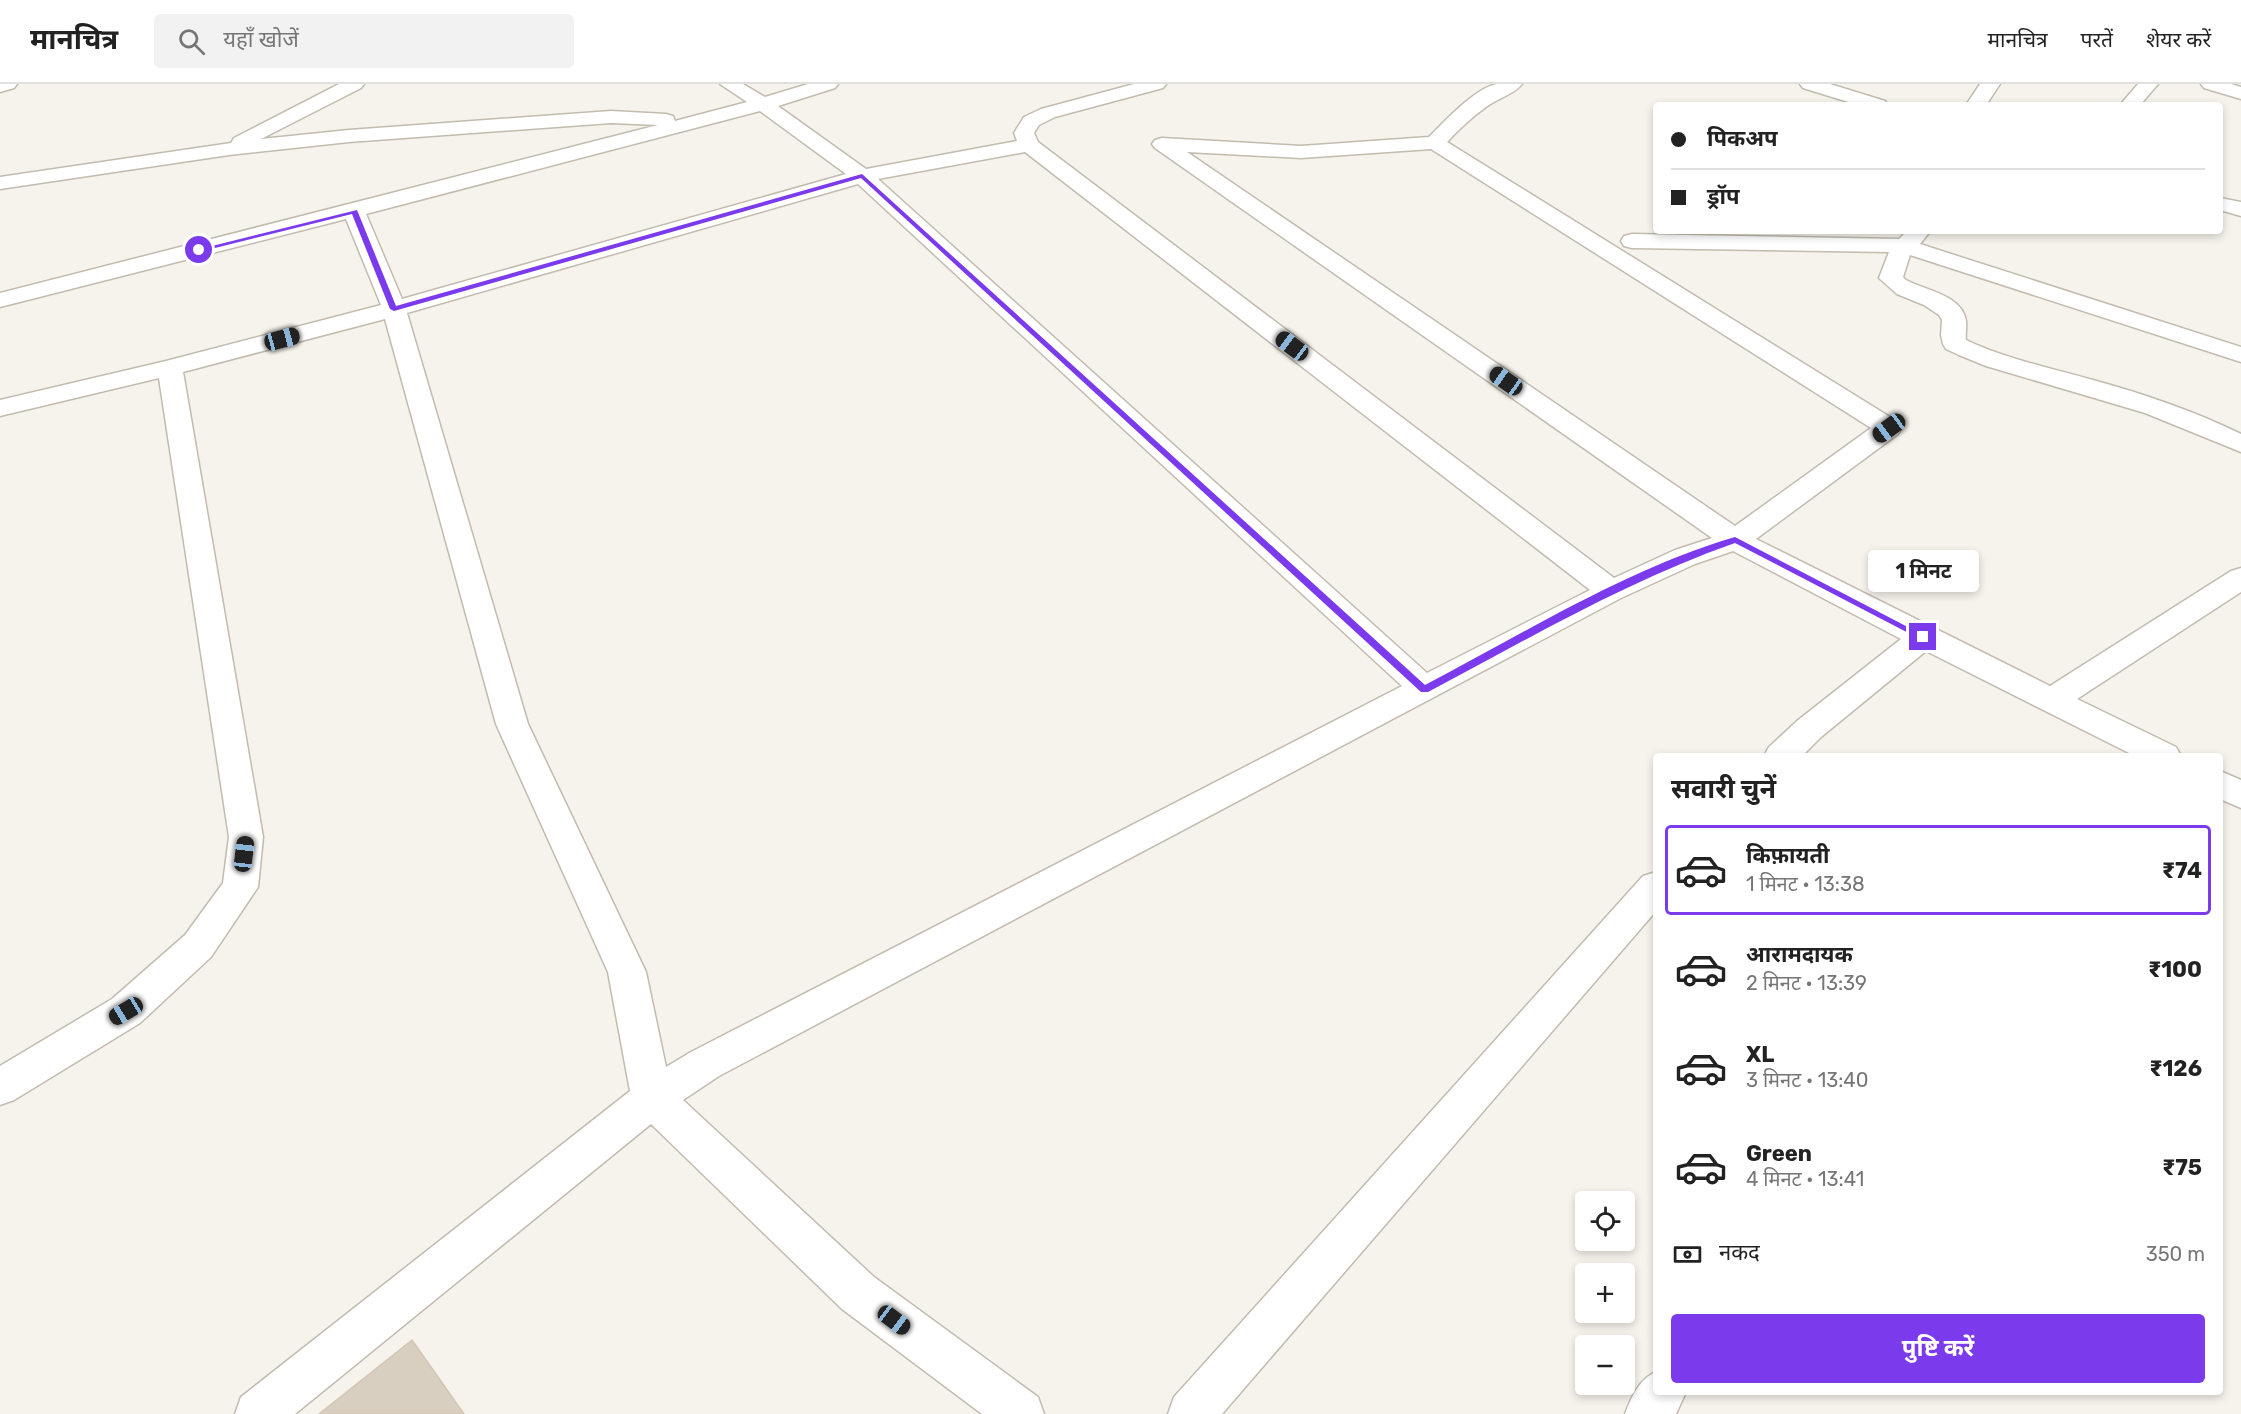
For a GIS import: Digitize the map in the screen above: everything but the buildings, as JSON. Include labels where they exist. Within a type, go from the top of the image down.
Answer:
[{"type":"street","points":[[0,86],[7,84]]},
{"type":"street","points":[[229,148],[307,106],[354,84]]},
{"type":"street","points":[[730,84],[763,104],[862,176],[1425,689]]},
{"type":"street","points":[[0,300],[354,212],[763,104],[828,84]]},
{"type":"street","points":[[1156,84],[1048,113],[1031,121],[1024,133],[1029,145],[1611,591]]},
{"type":"street","points":[[1435,143],[1463,113],[1500,88],[1512,84]]},
{"type":"street","points":[[1810,84],[1868,102]]},
{"type":"street","points":[[1978,102],[1990,84]]},
{"type":"street","points":[[2133,102],[2148,84]]},
{"type":"street","points":[[2211,84],[2241,93]]},
{"type":"street","points":[[0,183],[229,148],[349,136],[611,117],[690,123]]},
{"type":"street","points":[[258,1414],[652,1098],[705,1065],[1611,591],[1685,558],[1735,540],[1889,428],[1435,143],[1300,152],[1162,144],[1735,540],[1923,637],[2052,700],[2128,749],[2148,753]]},
{"type":"street","points":[[0,408],[170,368],[394,309],[862,176],[1029,145]]},
{"type":"street","points":[[2223,205],[2241,209]]},
{"type":"street","points":[[354,212],[394,309],[513,724],[627,972],[652,1098],[858,1293],[1021,1414]]},
{"type":"street","points":[[1632,241],[1912,239],[2235,351]]},
{"type":"street","points":[[1912,239],[1893,264],[1891,278],[1897,286],[1944,307],[1952,315],[1954,322],[1951,334],[1955,344],[1988,358],[2108,392],[2194,420],[2241,444]]},
{"type":"street","points":[[0,1087],[126,1011],[198,946],[240,887],[246,837],[170,368]]},
{"type":"street","points":[[2052,700],[2241,578]]},
{"type":"street","points":[[1784,753],[1809,729],[1923,637]]},
{"type":"street","points":[[2223,786],[2241,795]]},
{"type":"street","points":[[1191,1414],[1653,889]]},
{"type":"street","points":[[1648,1414],[1661,1395]]},
{"type":"route","points":[[199,250],[354,212],[394,309],[862,176],[1425,689],[1611,591],[1685,558],[1735,540],[1923,637]]}]
